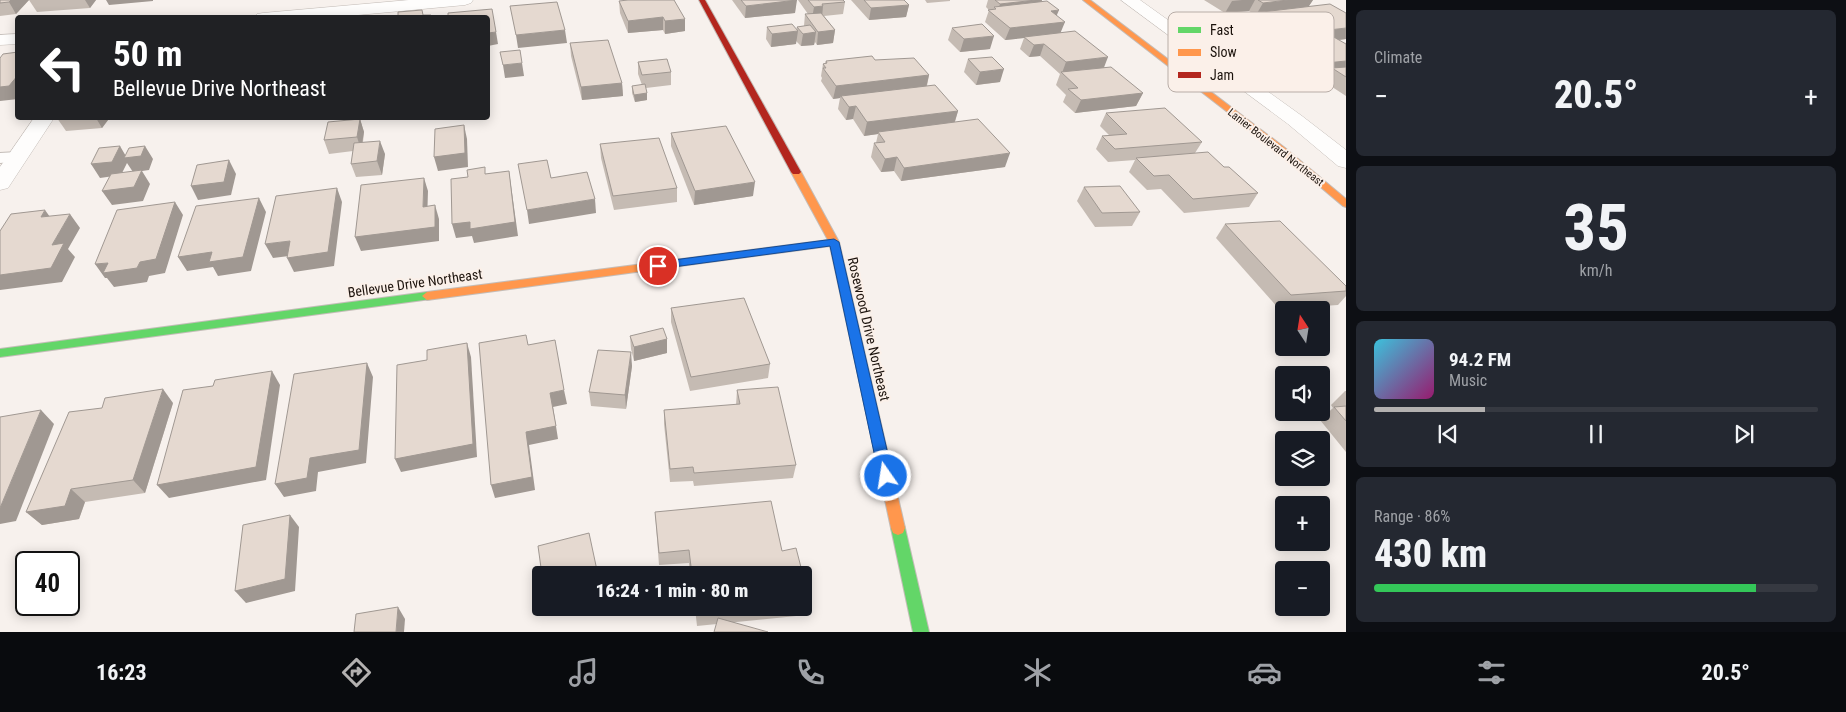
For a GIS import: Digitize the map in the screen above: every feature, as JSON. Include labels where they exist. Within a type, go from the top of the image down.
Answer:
[{"type":"street","points":[[298,15],[465,0]]},
{"type":"street","name":"Rosewood Drive Northeast","points":[[702,0],[834,242],[921,632]]},
{"type":"street","name":"Lanier Boulevard Northeast","points":[[1086,0],[1168,63]]},
{"type":"street","points":[[1129,0],[1168,28]]},
{"type":"street","points":[[0,40],[15,39]]},
{"type":"street","name":"Lanier Boulevard Northeast","points":[[1206,92],[1282,150],[1346,204]]},
{"type":"street","points":[[1256,92],[1346,160]]},
{"type":"street","points":[[0,183],[9,158],[42,120]]},
{"type":"street","name":"Bellevue Drive Northeast","points":[[0,353],[834,242]]},
{"type":"building","points":[[0,0],[11,0],[0,3]]},
{"type":"building","points":[[674,0],[685,19],[665,21],[663,17],[628,21],[619,1]]},
{"type":"building","points":[[741,0],[797,0],[746,6]]},
{"type":"building","points":[[808,0],[843,0],[845,2],[822,4],[823,6],[814,7]]},
{"type":"building","points":[[864,0],[904,0],[909,5],[871,8]]},
{"type":"building","points":[[995,0],[1036,0],[1000,4]]},
{"type":"building","points":[[1258,0],[1288,0],[1263,3]]},
{"type":"building","points":[[1047,1],[1059,10],[1051,11],[1065,22],[1010,28],[988,10],[996,9],[994,7]]},
{"type":"building","points":[[557,2],[565,30],[516,35],[510,6]]},
{"type":"building","points":[[1330,4],[1346,13],[1346,28],[1334,29],[1334,12],[1262,12]]},
{"type":"building","points":[[492,9],[496,32],[490,33],[490,15],[448,15],[448,13]]},
{"type":"building","points":[[422,10],[423,15],[398,15],[398,12]]},
{"type":"building","points":[[821,13],[835,30],[818,32],[805,14]]},
{"type":"building","points":[[792,24],[798,31],[772,34],[767,27]]},
{"type":"building","points":[[982,24],[994,36],[964,39],[952,28]]},
{"type":"building","points":[[810,25],[816,32],[803,34],[797,27]]},
{"type":"building","points":[[1075,31],[1108,57],[1066,62],[1044,44],[1034,45],[1024,37]]},
{"type":"building","points":[[1334,37],[1346,44],[1346,61],[1334,62]]},
{"type":"building","points":[[608,40],[622,83],[581,87],[570,43]]},
{"type":"building","points":[[520,50],[522,63],[503,65],[500,52]]},
{"type":"building","points":[[15,52],[15,79],[9,86],[0,87],[0,58],[3,54]]},
{"type":"building","points":[[872,56],[875,60],[914,58],[929,75],[836,86],[823,68],[826,68],[823,64],[827,63],[826,61]]},
{"type":"building","points":[[992,57],[1004,69],[980,72],[968,59]]},
{"type":"building","points":[[667,59],[671,72],[642,75],[638,62]]},
{"type":"building","points":[[1111,67],[1143,93],[1081,100],[1068,89],[1078,88],[1061,72]]},
{"type":"building","points":[[1346,67],[1346,77],[1334,69]]},
{"type":"building","points":[[645,84],[647,93],[634,95],[632,86]]},
{"type":"building","points":[[935,85],[958,111],[867,122],[856,106],[849,107],[841,96]]},
{"type":"building","points":[[1165,108],[1202,142],[1115,149],[1102,136],[1127,134],[1106,113]]},
{"type":"building","points":[[978,119],[1010,153],[904,168],[897,157],[885,159],[874,143],[885,142],[878,132]]},
{"type":"building","points":[[360,120],[357,137],[324,140],[328,122]]},
{"type":"building","points":[[464,125],[465,153],[434,157],[435,129]]},
{"type":"building","points":[[726,126],[755,182],[695,191],[671,133]]},
{"type":"building","points":[[659,138],[677,188],[613,196],[600,144]]},
{"type":"building","points":[[380,141],[377,161],[351,164],[354,143]]},
{"type":"building","points":[[120,146],[112,162],[91,164],[99,148]]},
{"type":"building","points":[[145,146],[141,156],[124,158],[129,148]]},
{"type":"building","points":[[1208,152],[1224,167],[1229,167],[1258,193],[1193,199],[1169,175],[1154,176],[1136,158]]},
{"type":"building","points":[[229,160],[224,182],[191,186],[197,165]]},
{"type":"building","points":[[547,160],[551,178],[587,172],[595,199],[527,210],[518,164]]},
{"type":"building","points":[[485,167],[485,174],[509,171],[515,222],[470,229],[470,222],[452,224],[451,179],[468,177],[467,170]]},
{"type":"building","points":[[142,170],[134,187],[102,191],[111,174]]},
{"type":"building","points":[[424,178],[423,207],[435,205],[435,227],[355,237],[361,185]]},
{"type":"building","points":[[1120,186],[1140,212],[1102,213],[1084,187]]},
{"type":"building","points":[[337,188],[328,252],[287,258],[290,241],[265,244],[276,196]]},
{"type":"building","points":[[259,198],[243,257],[209,262],[212,252],[178,257],[196,206]]},
{"type":"building","points":[[175,202],[156,259],[140,262],[137,268],[103,273],[108,263],[95,264],[117,210]]},
{"type":"building","points":[[45,210],[41,217],[70,214],[52,245],[64,243],[51,268],[0,275],[0,231],[11,214]]},
{"type":"building","points":[[1280,221],[1346,286],[1346,291],[1291,295],[1225,224]]},
{"type":"building","points":[[744,298],[770,364],[691,377],[671,308]]},
{"type":"building","points":[[663,328],[667,339],[634,347],[630,336]]},
{"type":"building","points":[[526,335],[528,345],[555,340],[564,390],[550,393],[556,426],[526,432],[532,477],[491,485],[479,343]]},
{"type":"building","points":[[467,343],[473,444],[395,459],[397,365],[427,360],[427,350]]},
{"type":"building","points":[[598,350],[631,352],[625,395],[589,392]]},
{"type":"building","points":[[367,363],[359,450],[310,458],[307,478],[275,484],[294,374]]},
{"type":"building","points":[[272,371],[256,467],[157,485],[183,390],[213,386],[215,380]]},
{"type":"building","points":[[778,387],[796,465],[694,473],[693,467],[670,469],[664,410],[740,404],[737,390]]},
{"type":"building","points":[[163,389],[133,480],[71,489],[65,506],[26,512],[69,412],[102,408],[105,398]]},
{"type":"building","points":[[1346,406],[1346,421],[1334,407]]},
{"type":"building","points":[[41,410],[0,508],[0,417]]},
{"type":"building","points":[[771,501],[782,551],[796,548],[801,566],[691,566],[689,550],[659,553],[655,512]]},
{"type":"building","points":[[290,515],[285,579],[235,591],[243,525]]},
{"type":"building","points":[[589,533],[596,566],[541,566],[538,546]]},
{"type":"building","points":[[398,607],[396,632],[354,632],[356,614]]},
{"type":"building","points":[[718,618],[768,632],[714,632]]},
{"type":"traffic: fast","points":[[0,353],[427,296]]},
{"type":"traffic: fast","points":[[898,528],[921,632]]},
{"type":"traffic: slow","points":[[1086,0],[1168,63]]},
{"type":"traffic: slow","points":[[1206,92],[1282,150],[1346,204]]},
{"type":"traffic: slow","points":[[796,172],[834,242],[898,528]]},
{"type":"traffic: slow","points":[[427,296],[834,242]]},
{"type":"traffic: jam","points":[[702,0],[796,172]]},
{"type":"route","points":[[658,266],[834,242],[886,476]]}]
